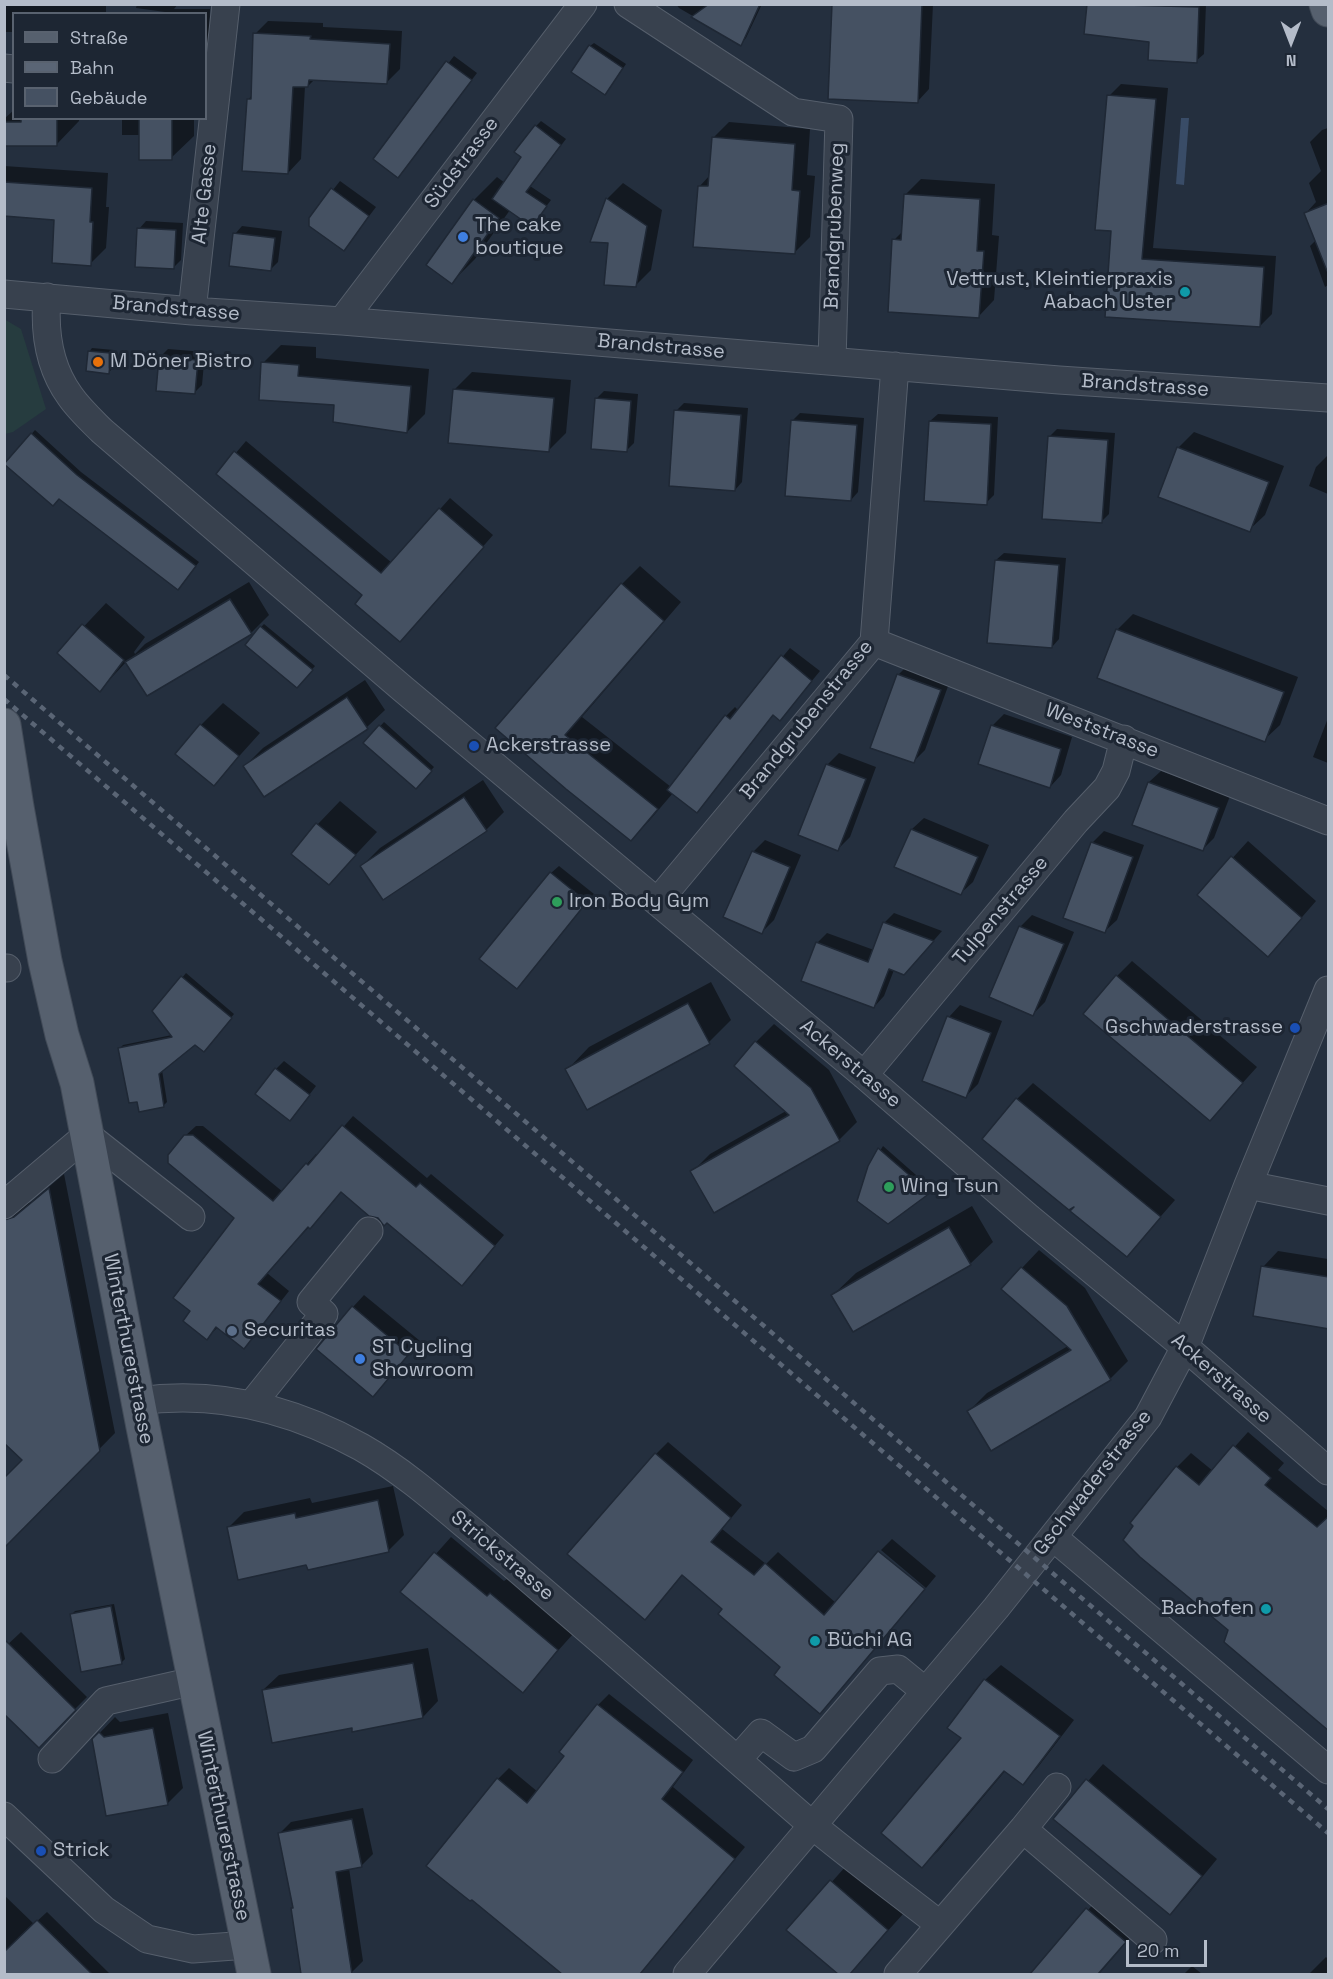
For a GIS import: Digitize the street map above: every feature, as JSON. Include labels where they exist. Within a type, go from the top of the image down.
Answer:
[{"type":"main road","points":[[1326,4],[1329,10]]},
{"type":"main road","name":"Winterthurerstrasse","points":[[4,724],[11,803],[55,1005],[77,1083],[250,1960]]},
{"type":"street","name":"Alte Gasse","points":[[192,311],[212,82],[226,4]]},
{"type":"street","name":"Südstrasse","points":[[342,321],[583,4]]},
{"type":"street","name":"Brandgrubenweg","points":[[628,4],[793,112],[839,119],[832,361]]},
{"type":"street","name":"Brandstrasse","points":[[4,294],[1084,382],[1325,396]]},
{"type":"street","name":"Ackerstrasse","points":[[47,297],[46,334],[58,375],[70,397],[102,431],[1329,1471]]},
{"type":"street","name":"Brandgrubenstrasse","points":[[658,901],[874,642],[895,366]]},
{"type":"street","name":"Weststrasse","points":[[874,642],[1329,821]]},
{"type":"street","name":"Tulpenstrasse","points":[[864,1075],[1069,830],[1107,788],[1116,771],[1124,739]]},
{"type":"street","name":"Gschwaderstrasse","points":[[687,1974],[996,1608],[1149,1417],[1185,1347],[1248,1185],[1329,990]]},
{"type":"street","points":[[4,1205],[87,1135],[191,1216]]},
{"type":"street","points":[[1248,1185],[1329,1201]]},
{"type":"street","points":[[252,1404],[324,1314],[311,1302],[369,1232]]},
{"type":"street","name":"Strickstrasse","points":[[138,1401],[178,1397],[252,1404],[303,1420],[361,1447],[410,1480],[813,1825]]},
{"type":"street","points":[[1053,1538],[1329,1770]]},
{"type":"street","points":[[738,1759],[761,1733],[794,1756],[813,1749],[880,1671],[898,1669],[925,1691]]},
{"type":"street","points":[[52,1759],[106,1701],[194,1681]]},
{"type":"street","points":[[898,1974],[1058,1787]]},
{"type":"street","points":[[4,1816],[104,1910],[147,1939],[250,1960]]},
{"type":"street","points":[[813,1825],[939,1924]]},
{"type":"street","points":[[1023,1829],[1153,1940]]},
{"type":"green space","points":[[4,319],[21,329],[46,409],[13,432],[5,434]]},
{"type":"water","points":[[1181,118],[1189,118],[1184,185],[1176,184]]},
{"type":"building","points":[[709,4],[760,4],[741,46],[691,17]]},
{"type":"building","points":[[832,4],[922,4],[918,103],[828,99]]},
{"type":"building","points":[[1087,4],[1199,7],[1197,63],[1148,60],[1149,42],[1084,34]]},
{"type":"building","points":[[253,33],[390,44],[387,84],[309,80],[308,87],[293,87],[288,174],[242,171],[247,99],[251,99]]},
{"type":"building","points":[[589,45],[623,68],[605,95],[571,72]]},
{"type":"building","points":[[446,61],[472,80],[398,178],[373,159]]},
{"type":"building","points":[[1107,95],[1156,99],[1142,259],[1264,267],[1260,327],[1105,317],[1111,231],[1095,230]]},
{"type":"building","points":[[21,120],[57,120],[57,146],[4,146],[4,122],[21,122]]},
{"type":"building","points":[[139,120],[172,120],[172,160],[139,160]]},
{"type":"building","points":[[535,125],[561,145],[526,192],[547,206],[532,227],[492,199],[521,157],[514,152]]},
{"type":"building","points":[[712,137],[795,144],[792,190],[800,191],[795,254],[693,247],[698,186],[708,186]]},
{"type":"building","points":[[4,182],[92,188],[91,266],[52,263],[54,220],[4,216]]},
{"type":"building","points":[[331,188],[369,216],[344,251],[309,226],[309,218]]},
{"type":"building","points":[[904,194],[980,199],[977,251],[984,251],[979,318],[888,312],[892,239],[901,240]]},
{"type":"building","points":[[606,198],[647,226],[636,287],[604,285],[608,243],[590,242]]},
{"type":"building","points":[[473,199],[499,218],[452,284],[426,265]]},
{"type":"building","points":[[1329,203],[1329,271],[1327,271],[1304,213]]},
{"type":"building","points":[[137,228],[176,230],[174,269],[135,267]]},
{"type":"building","points":[[233,233],[275,238],[271,271],[229,266]]},
{"type":"building","name":"M Döner Bistro","points":[[88,351],[111,353],[109,374],[86,371]]},
{"type":"building","points":[[159,357],[198,360],[195,394],[156,391]]},
{"type":"building","points":[[261,362],[299,365],[298,376],[411,386],[407,433],[333,422],[334,405],[259,400]]},
{"type":"building","points":[[453,389],[554,398],[549,452],[448,443]]},
{"type":"building","points":[[595,398],[631,401],[627,452],[591,449]]},
{"type":"building","points":[[674,410],[741,415],[735,491],[669,486]]},
{"type":"building","points":[[791,420],[857,425],[851,501],[785,496]]},
{"type":"building","points":[[929,421],[991,424],[987,505],[924,501]]},
{"type":"building","points":[[31,433],[77,475],[196,566],[178,590],[59,499],[53,506],[4,464]]},
{"type":"building","points":[[1048,436],[1108,440],[1102,523],[1042,519]]},
{"type":"building","points":[[1177,447],[1269,482],[1250,532],[1158,497]]},
{"type":"building","points":[[234,451],[381,573],[439,508],[484,547],[400,642],[355,604],[362,595],[216,474]]},
{"type":"building","points":[[995,560],[1059,565],[1052,648],[987,643]]},
{"type":"building","points":[[621,583],[664,621],[565,735],[658,809],[631,841],[495,728]]},
{"type":"building","points":[[230,599],[252,634],[147,696],[125,662]]},
{"type":"building","points":[[82,624],[124,660],[100,692],[57,653]]},
{"type":"building","points":[[260,626],[313,670],[297,688],[245,645]]},
{"type":"building","points":[[1116,629],[1284,692],[1265,742],[1097,678]]},
{"type":"building","points":[[781,655],[812,681],[780,721],[773,715],[697,813],[667,790],[725,715],[730,719]]},
{"type":"building","points":[[897,674],[941,690],[914,763],[870,748]]},
{"type":"building","points":[[347,697],[368,729],[264,797],[243,766]]},
{"type":"building","points":[[200,724],[239,756],[214,786],[175,754]]},
{"type":"building","points":[[379,725],[432,771],[416,789],[363,743]]},
{"type":"building","points":[[991,725],[1061,749],[1050,788],[978,764]]},
{"type":"building","points":[[826,764],[866,779],[838,851],[798,835]]},
{"type":"building","points":[[1148,782],[1219,808],[1203,851],[1132,825]]},
{"type":"building","points":[[464,797],[487,831],[383,900],[360,866]]},
{"type":"building","points":[[316,823],[356,855],[329,885],[291,854]]},
{"type":"building","points":[[911,829],[978,857],[961,895],[894,867]]},
{"type":"building","points":[[1091,842],[1133,857],[1105,933],[1063,918]]},
{"type":"building","points":[[752,851],[790,867],[762,934],[723,917]]},
{"type":"building","points":[[1231,856],[1302,918],[1268,957],[1197,895]]},
{"type":"building","points":[[550,872],[587,902],[517,989],[479,959]]},
{"type":"building","points":[[883,922],[934,941],[904,975],[889,969],[874,1008],[801,981],[816,942],[868,962]]},
{"type":"building","points":[[1019,926],[1064,944],[1033,1016],[989,997]]},
{"type":"building","points":[[1116,975],[1243,1083],[1210,1121],[1083,1014]]},
{"type":"building","points":[[181,976],[232,1018],[204,1052],[195,1045],[159,1074],[164,1107],[139,1112],[137,1102],[129,1103],[118,1048],[172,1037],[152,1011]]},
{"type":"building","points":[[688,1003],[710,1044],[587,1110],[565,1069]]},
{"type":"building","points":[[947,1016],[991,1033],[966,1098],[922,1081]]},
{"type":"building","points":[[755,1041],[811,1088],[840,1141],[714,1213],[690,1171],[789,1115],[734,1066]]},
{"type":"building","points":[[275,1068],[310,1095],[290,1121],[255,1094]]},
{"type":"building","points":[[1016,1098],[1161,1217],[1127,1257],[1070,1211],[1074,1207],[1069,1210],[982,1139]]},
{"type":"building","points":[[342,1125],[416,1187],[420,1183],[495,1246],[462,1286],[387,1223],[384,1226],[378,1218],[369,1216],[341,1192],[258,1284],[281,1301],[244,1349],[216,1327],[207,1340],[183,1321],[190,1311],[173,1298],[234,1218],[168,1163],[168,1155],[184,1135],[193,1135],[273,1201]]},
{"type":"building","points":[[878,1148],[930,1193],[888,1224],[857,1201],[868,1166]]},
{"type":"building","points":[[49,1188],[100,1451],[4,1548],[4,1478],[22,1460],[4,1443],[4,1220],[14,1217]]},
{"type":"building","points":[[949,1227],[971,1265],[853,1332],[831,1295]]},
{"type":"building","points":[[1261,1266],[1329,1277],[1329,1329],[1253,1316]]},
{"type":"building","points":[[1021,1267],[1067,1306],[1111,1380],[991,1451],[967,1411],[1071,1350],[1001,1289]]},
{"type":"building","points":[[352,1306],[409,1354],[373,1397],[316,1349]]},
{"type":"building","name":"Bachofen","points":[[1233,1445],[1271,1478],[1265,1485],[1317,1527],[1329,1516],[1329,1731],[1224,1642],[1228,1630],[1140,1557],[1123,1540],[1133,1526],[1130,1523],[1176,1466],[1199,1485]]},
{"type":"building","points":[[655,1453],[731,1518],[711,1542],[754,1575],[765,1563],[824,1615],[878,1551],[925,1589],[820,1714],[774,1675],[780,1667],[718,1614],[722,1609],[682,1575],[645,1620],[567,1554]]},
{"type":"building","points":[[378,1500],[389,1552],[308,1570],[306,1565],[238,1580],[227,1527],[295,1513],[296,1518]]},
{"type":"building","points":[[434,1552],[487,1596],[490,1593],[558,1650],[523,1693],[400,1592]]},
{"type":"building","points":[[111,1606],[122,1664],[81,1672],[70,1614]]},
{"type":"building","points":[[4,1639],[76,1710],[39,1748],[4,1714]]},
{"type":"building","points":[[413,1663],[423,1718],[352,1732],[352,1728],[272,1743],[262,1690]]},
{"type":"building","points":[[984,1679],[1060,1736],[1023,1785],[1004,1771],[922,1868],[881,1833],[961,1738],[947,1728]]},
{"type":"building","points":[[597,1704],[683,1772],[662,1799],[735,1859],[640,1974],[562,1974],[472,1900],[470,1901],[426,1866],[497,1778],[527,1803],[564,1756],[559,1752]]},
{"type":"building","points":[[153,1728],[168,1805],[106,1816],[92,1739],[99,1732],[104,1737]]},
{"type":"building","points":[[1086,1779],[1202,1876],[1170,1915],[1053,1819]]},
{"type":"building","points":[[352,1819],[362,1867],[336,1872],[352,1974],[301,1974],[291,1908],[293,1908],[278,1833]]},
{"type":"building","points":[[830,1880],[888,1930],[850,1974],[838,1974],[786,1930]]},
{"type":"building","points":[[1086,1908],[1126,1942],[1098,1974],[1030,1974]]},
{"type":"building","points":[[37,1920],[92,1974],[4,1974],[4,1952]]},
{"type":"railway","points":[[4,675],[1328,1809]]},
{"type":"railway","points":[[4,699],[1328,1833]]},
{"type":"place","name":"The cake boutique","points":[[463,237]]},
{"type":"place","name":"Vettrust, Kleintierpraxis Aabach Uster","points":[[1185,292]]},
{"type":"place","name":"M Döner Bistro","points":[[98,362]]},
{"type":"place","name":"Ackerstrasse","points":[[474,746]]},
{"type":"place","name":"Iron Body Gym","points":[[557,902]]},
{"type":"place","name":"Gschwaderstrasse","points":[[1295,1028]]},
{"type":"place","name":"Wing Tsun","points":[[889,1187]]},
{"type":"place","name":"Securitas","points":[[232,1331]]},
{"type":"place","name":"ST Cycling Showroom","points":[[360,1359]]},
{"type":"place","name":"Bachofen","points":[[1266,1609]]},
{"type":"place","name":"Büchi AG","points":[[815,1641]]},
{"type":"place","name":"Strick","points":[[41,1851]]}]
